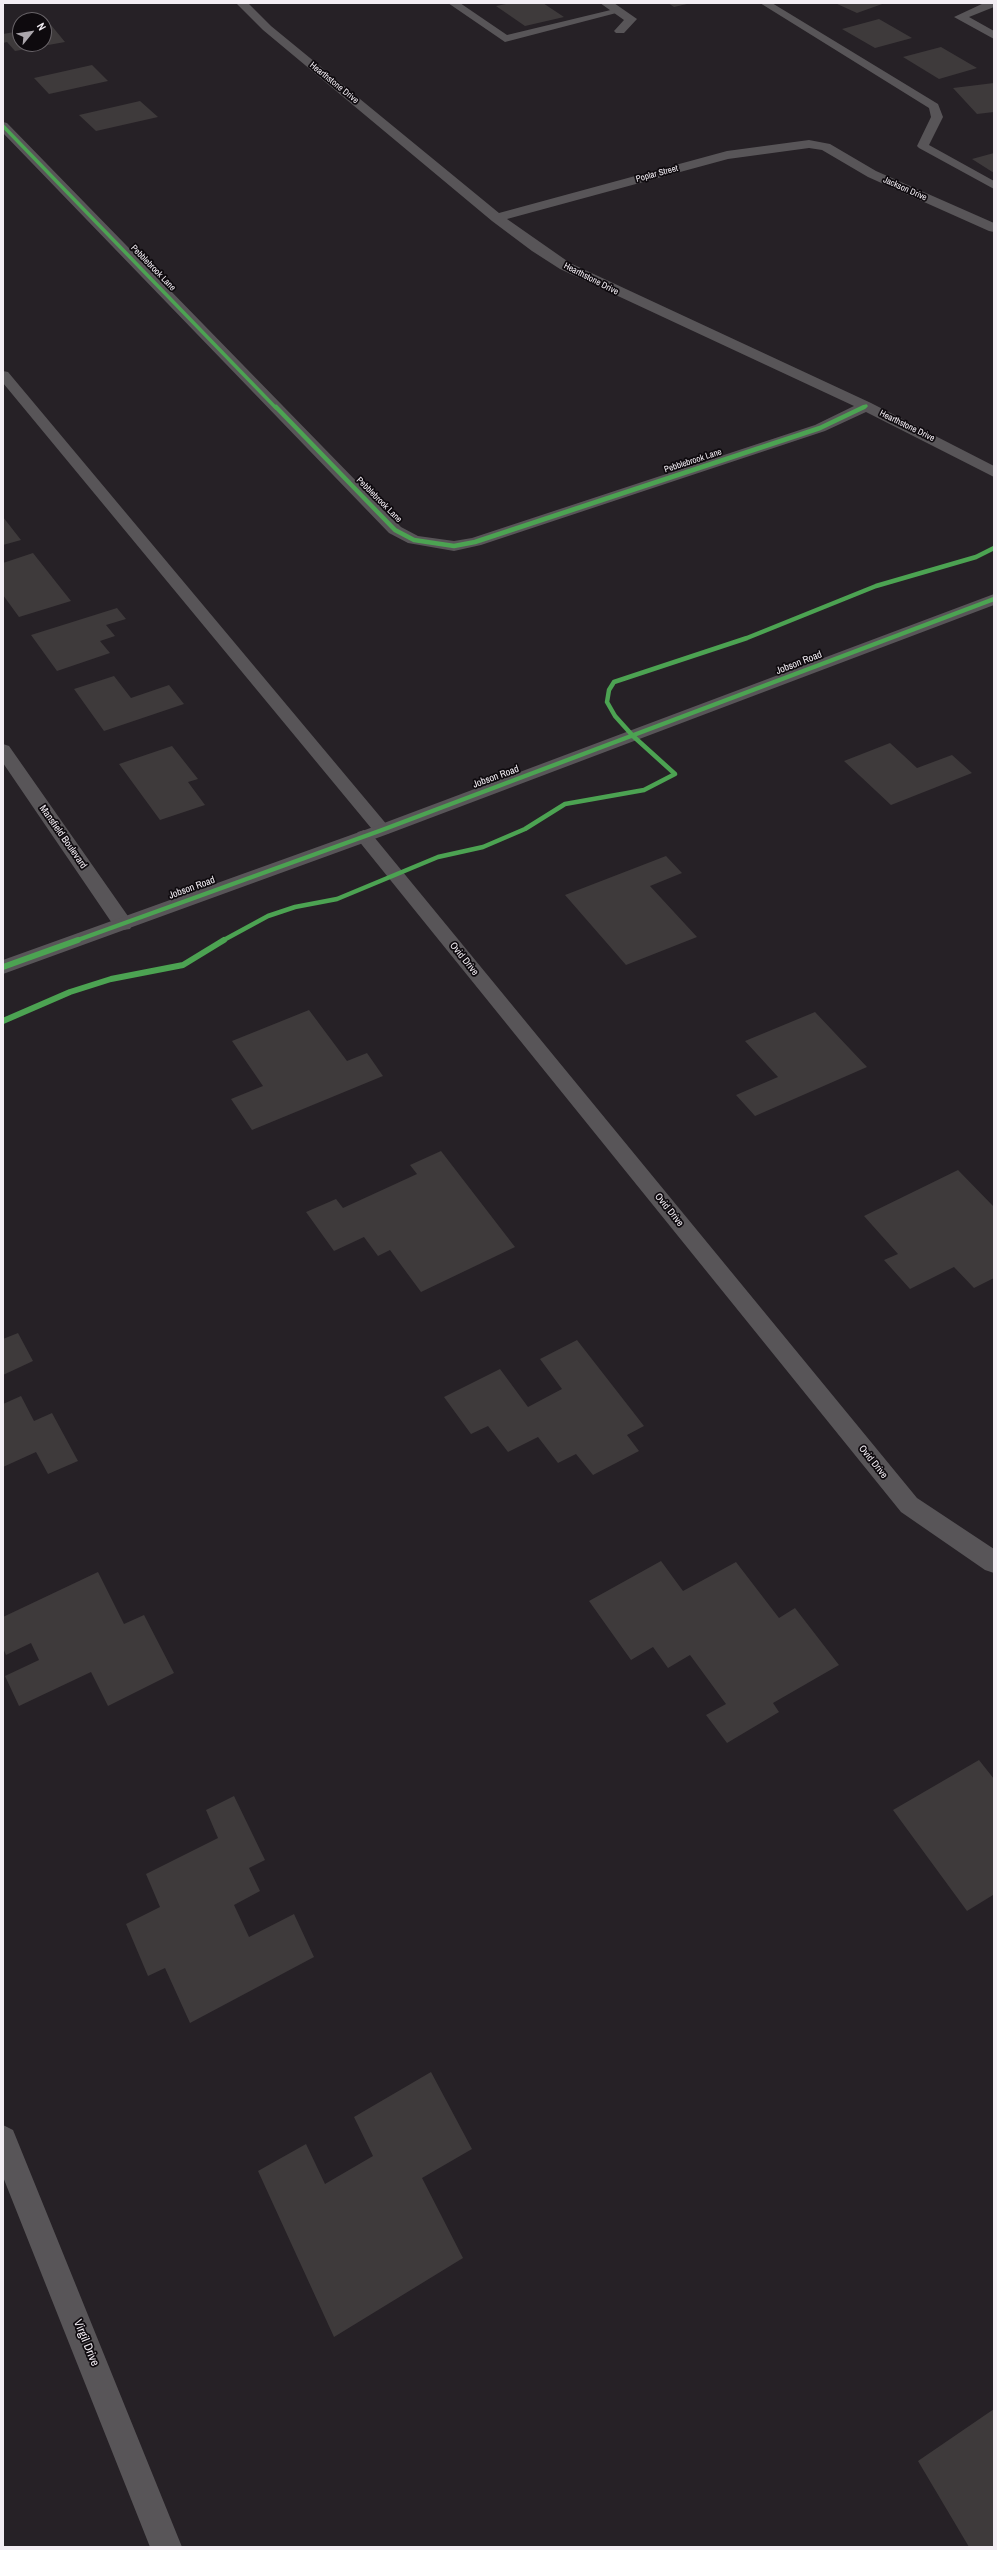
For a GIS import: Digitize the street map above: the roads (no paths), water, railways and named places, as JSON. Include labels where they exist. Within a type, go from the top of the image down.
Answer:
[{"type":"street","name":"Hearthstone Drive","points":[[242,3],[267,28],[497,218],[565,266],[866,406],[994,472]]},
{"type":"street","points":[[606,3],[631,19],[620,31]]},
{"type":"street","points":[[994,3],[960,17],[994,36]]},
{"type":"street","name":"Pebblebrook Lane","points":[[3,126],[395,530],[414,540],[454,546],[475,542],[820,428],[866,406]]},
{"type":"street","name":"Poplar Street","points":[[497,218],[727,155],[769,148],[819,145]]},
{"type":"street","name":"Jackson Drive","points":[[819,145],[872,174],[991,225]]},
{"type":"street","name":"Jobson Road","points":[[3,967],[373,833],[994,599]]},
{"type":"street","name":"Mansfield Boulevard","points":[[3,750],[123,924]]},
{"type":"street","name":"Ovid Drive","points":[[373,833],[909,1505],[994,1562]]},
{"type":"street","name":"Virgil Drive","points":[[3,2140],[166,2547]]},
{"type":"lane","points":[[453,3],[505,39],[619,11]]},
{"type":"lane","points":[[765,3],[934,106],[936,117],[923,146],[994,186]]},
{"type":"lane","points":[[3,375],[373,833]]}]
